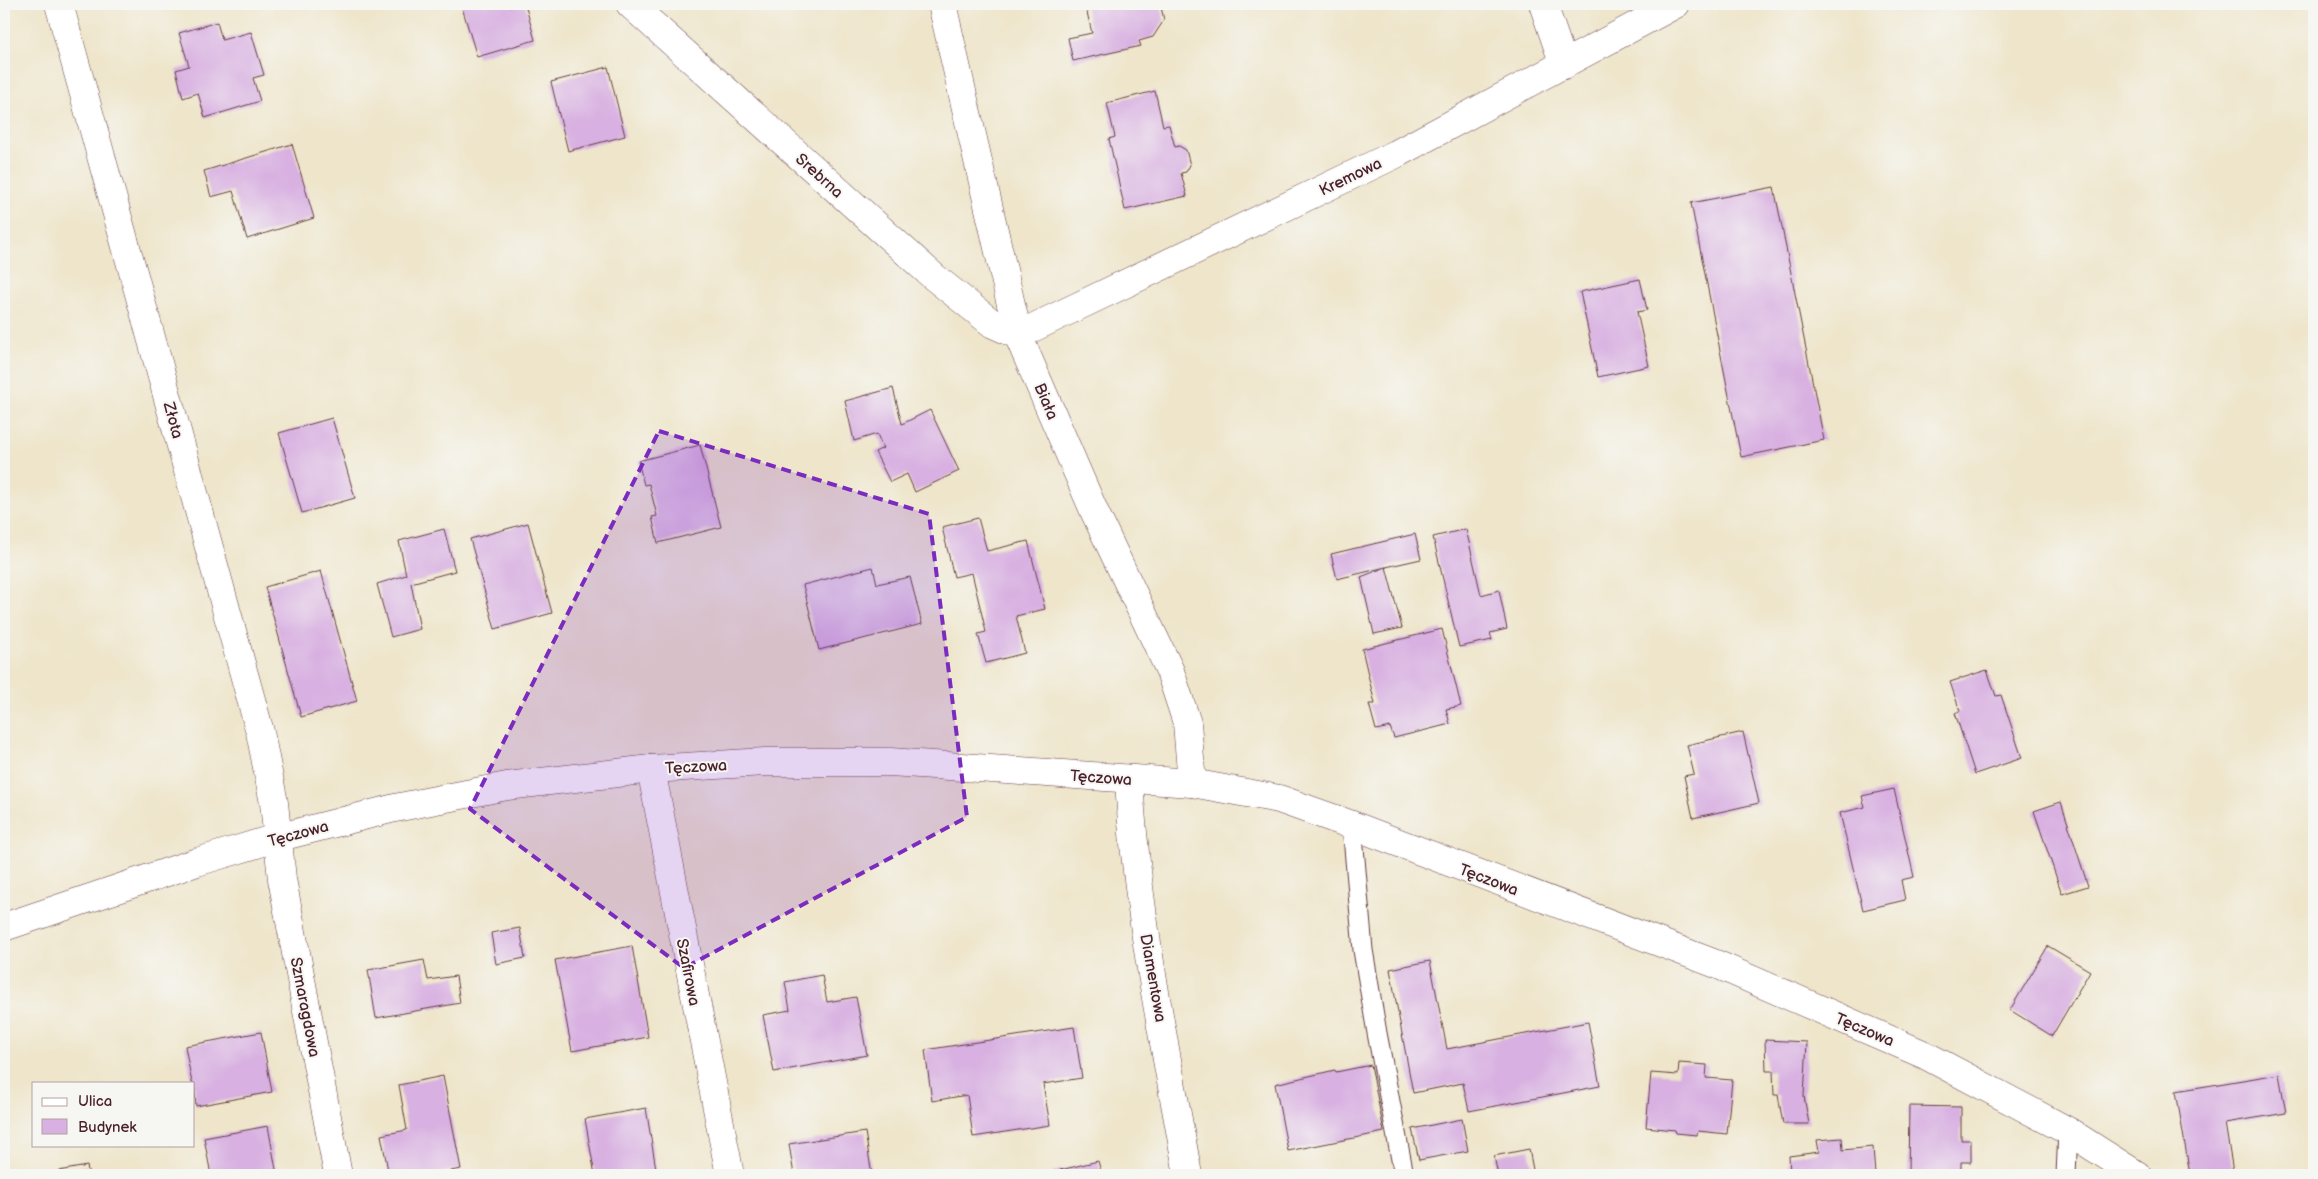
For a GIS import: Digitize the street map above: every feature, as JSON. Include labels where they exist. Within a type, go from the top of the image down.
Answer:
[{"type":"street","name":"Złota","points":[[59,4],[260,732],[274,803],[276,838]]},
{"type":"street","name":"Srebrna","points":[[630,4],[934,277],[993,324],[1018,335]]},
{"type":"street","name":"Biała","points":[[942,4],[1018,335],[1095,513],[1170,671],[1187,724],[1192,783]]},
{"type":"street","points":[[1543,4],[1564,65]]},
{"type":"street","name":"Kremowa","points":[[1018,335],[1396,154],[1676,4]]},
{"type":"street","name":"Tęczowa","points":[[4,927],[197,862],[276,838],[395,808],[506,786],[651,769],[765,762],[890,762],[1192,783],[1279,800],[1352,825],[1716,964],[1925,1055],[2068,1131],[2137,1175]]},
{"type":"street","name":"Szafirowa","points":[[651,769],[730,1175]]},
{"type":"street","name":"Diamentowa","points":[[1129,779],[1131,822],[1143,911],[1188,1175]]},
{"type":"street","name":"Szmaragdowa","points":[[276,838],[290,924],[338,1175]]},
{"type":"lane","points":[[1352,825],[1363,950],[1404,1175]]},
{"type":"lane","points":[[2066,1175],[2068,1131]]},
{"type":"highlighted area","points":[[659,431],[929,514],[967,817],[684,968],[470,809]]},
{"type":"building","points":[[461,4],[508,4],[509,7],[525,4],[535,40],[477,57]]},
{"type":"building","points":[[1085,4],[1170,4],[1161,7],[1164,20],[1153,37],[1139,41],[1141,46],[1073,61],[1068,38],[1092,33]]},
{"type":"building","points":[[217,22],[222,40],[251,32],[264,75],[253,78],[260,101],[205,118],[198,93],[183,98],[176,70],[189,66],[179,33]]},
{"type":"building","points":[[608,67],[625,136],[568,151],[551,82]]},
{"type":"building","points":[[1155,91],[1163,126],[1169,125],[1175,147],[1179,146],[1186,150],[1190,165],[1186,172],[1181,173],[1187,196],[1125,210],[1109,139],[1115,137],[1107,103]]},
{"type":"building","points":[[292,144],[314,218],[247,239],[233,191],[211,197],[204,171]]},
{"type":"building","points":[[1774,187],[1824,440],[1741,457],[1691,203]]},
{"type":"building","points":[[1640,279],[1647,310],[1637,312],[1649,366],[1598,377],[1580,292]]},
{"type":"building","points":[[893,388],[902,424],[930,410],[959,471],[915,492],[907,474],[890,482],[875,452],[883,448],[877,434],[854,441],[845,401]]},
{"type":"building","points":[[332,418],[355,498],[302,513],[279,433]]},
{"type":"building","points":[[700,445],[721,527],[658,543],[652,517],[657,516],[649,484],[644,485],[638,461]]},
{"type":"building","points":[[978,518],[987,551],[1028,541],[1045,609],[1016,616],[1025,653],[986,663],[978,634],[986,632],[972,573],[954,577],[942,527]]},
{"type":"building","points":[[528,523],[552,613],[495,629],[470,539]]},
{"type":"building","points":[[444,529],[455,571],[411,583],[420,629],[391,637],[377,584],[406,575],[399,541]]},
{"type":"building","points":[[1466,529],[1481,595],[1499,590],[1507,629],[1490,633],[1492,640],[1459,647],[1433,537]]},
{"type":"building","points":[[1415,534],[1421,559],[1337,579],[1331,554]]},
{"type":"building","points":[[873,567],[877,584],[910,577],[922,624],[819,650],[803,585]]},
{"type":"building","points":[[1386,567],[1402,628],[1374,634],[1361,577]]},
{"type":"building","points":[[321,571],[357,701],[301,717],[265,587]]},
{"type":"building","points":[[1442,629],[1461,706],[1446,709],[1450,724],[1394,738],[1390,727],[1376,730],[1369,704],[1375,704],[1362,649]]},
{"type":"building","points":[[1987,670],[1996,696],[2001,695],[2022,758],[1975,774],[1955,713],[1960,711],[1950,682]]},
{"type":"building","points":[[1743,732],[1759,803],[1693,818],[1684,776],[1694,774],[1687,745]]},
{"type":"building","points":[[1894,789],[1914,877],[1901,880],[1905,900],[1863,910],[1840,813],[1865,807],[1862,796]]},
{"type":"building","points":[[2061,802],[2088,886],[2062,894],[2034,811]]},
{"type":"building","points":[[520,928],[525,958],[496,964],[491,933]]},
{"type":"building","points":[[632,946],[648,1037],[572,1051],[555,960]]},
{"type":"building","points":[[2048,946],[2090,971],[2052,1036],[2010,1010]]},
{"type":"building","points":[[424,960],[428,980],[456,976],[460,1003],[376,1018],[368,970]]},
{"type":"building","points":[[1430,961],[1447,1049],[1588,1022],[1600,1086],[1469,1111],[1463,1083],[1413,1093],[1390,969]]},
{"type":"building","points":[[822,975],[827,1002],[856,997],[867,1055],[774,1072],[763,1015],[790,1010],[785,982]]},
{"type":"building","points":[[1074,1027],[1082,1078],[1043,1084],[1050,1125],[973,1137],[967,1095],[932,1101],[925,1050]]},
{"type":"building","points":[[261,1032],[272,1092],[196,1106],[195,1082],[192,1082],[185,1046]]},
{"type":"building","points":[[1765,1040],[1807,1042],[1804,1096],[1809,1124],[1783,1124],[1778,1095],[1774,1095],[1773,1071],[1766,1071]]},
{"type":"building","points":[[1679,1063],[1707,1065],[1706,1078],[1732,1080],[1727,1134],[1698,1131],[1697,1135],[1676,1133],[1675,1130],[1646,1127],[1651,1073],[1678,1075]]},
{"type":"building","points":[[1371,1065],[1384,1132],[1288,1151],[1275,1084],[1335,1070],[1336,1072]]},
{"type":"building","points":[[2279,1074],[2286,1113],[2225,1123],[2233,1172],[2215,1175],[2190,1175],[2176,1091]]},
{"type":"building","points":[[443,1076],[461,1169],[430,1175],[389,1175],[381,1135],[407,1130],[399,1085]]},
{"type":"building","points":[[1909,1106],[1961,1107],[1961,1140],[1971,1140],[1971,1162],[1961,1162],[1961,1175],[1908,1175]]},
{"type":"building","points":[[646,1108],[657,1175],[595,1175],[585,1119]]},
{"type":"building","points":[[1462,1119],[1468,1151],[1419,1160],[1412,1129]]},
{"type":"building","points":[[268,1126],[277,1175],[211,1175],[204,1138]]},
{"type":"building","points":[[865,1132],[872,1175],[794,1175],[789,1144]]},
{"type":"building","points":[[1842,1138],[1843,1150],[1873,1147],[1875,1175],[1790,1175],[1789,1156],[1819,1152],[1817,1140]]},
{"type":"building","points":[[1529,1149],[1534,1175],[1498,1175],[1494,1156]]},
{"type":"building","points":[[1098,1161],[1102,1175],[1052,1175],[1052,1172]]},
{"type":"building","points":[[87,1166],[89,1175],[47,1175],[47,1173]]}]
